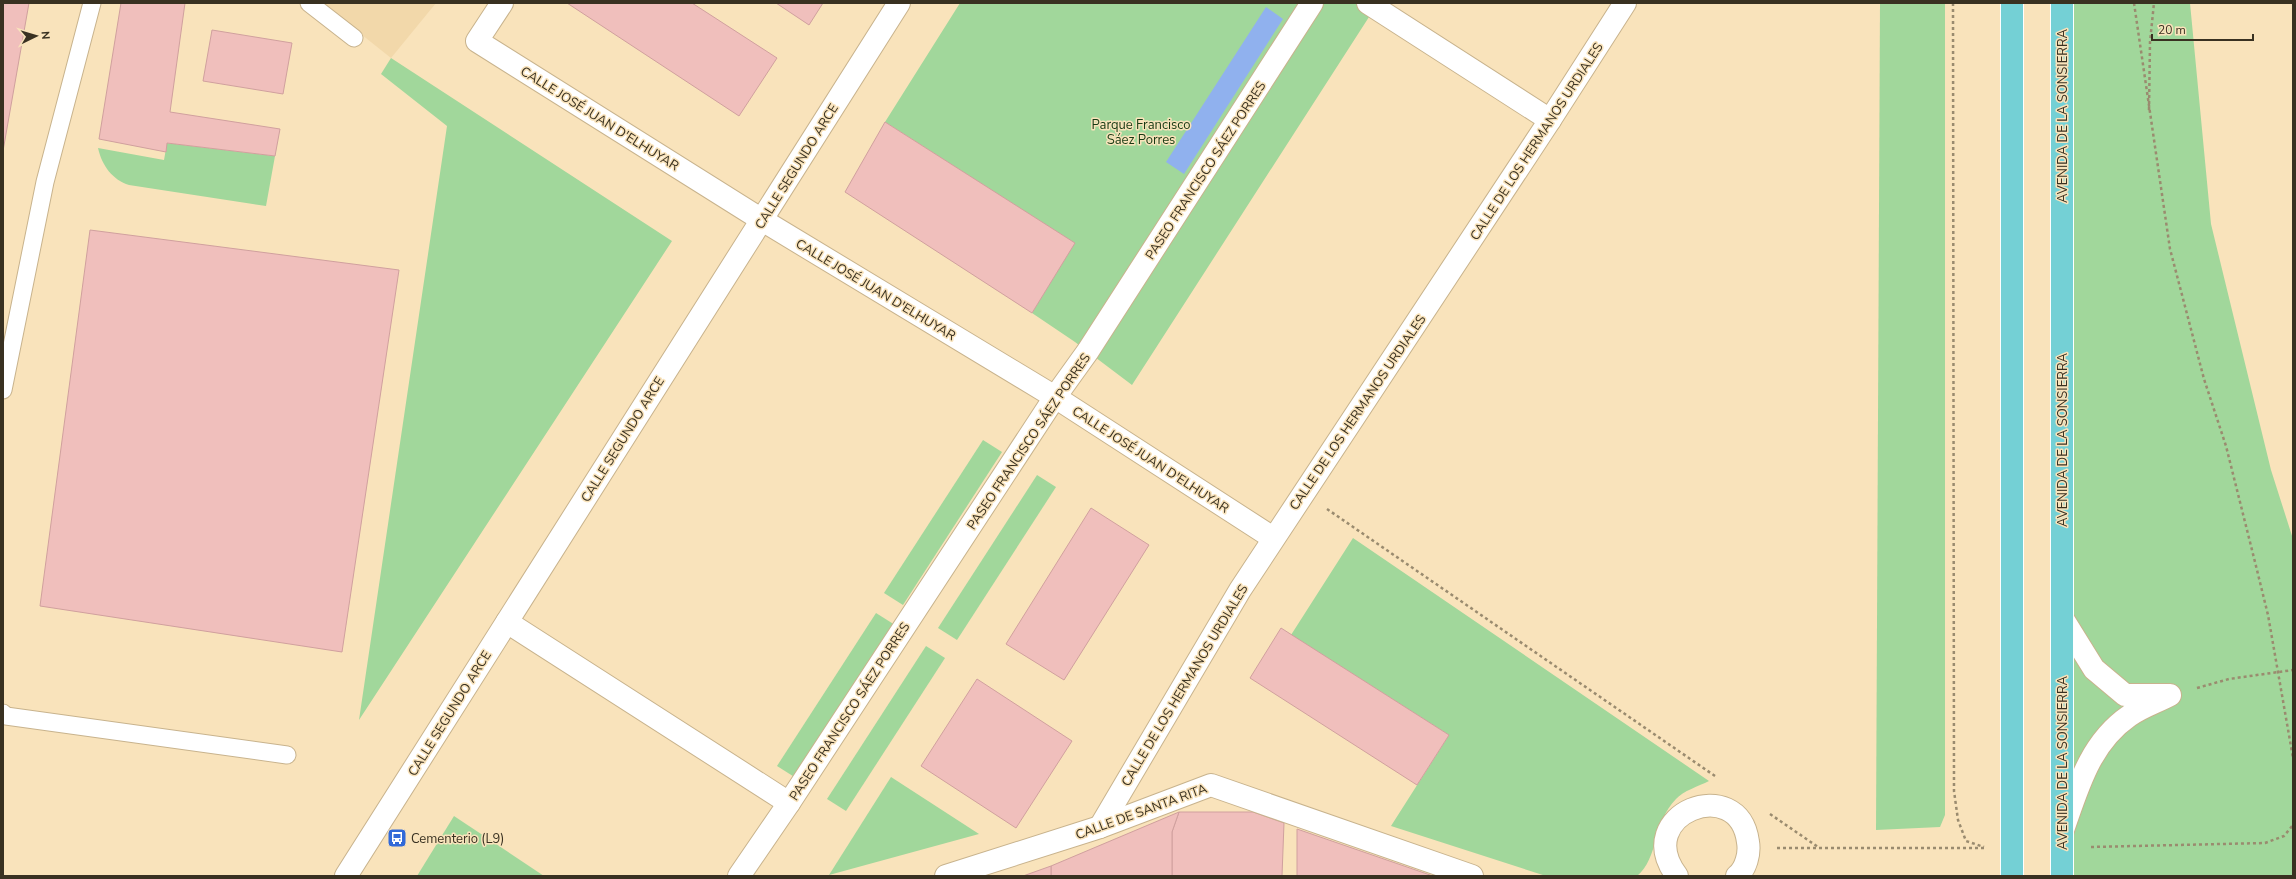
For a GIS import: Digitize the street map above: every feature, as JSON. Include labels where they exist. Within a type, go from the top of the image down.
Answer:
[{"type":"main road","points":[[2012,3],[2012,876]]},
{"type":"main road","name":"AVENIDA DE LA SONSIERRA","points":[[2062,3],[2062,876]]},
{"type":"street","name":"CALLE JOSÉ JUAN D'ELHUYAR","points":[[502,3],[477,41],[762,220],[1055,397],[1273,538]]},
{"type":"street","name":"CALLE SEGUNDO ARCE","points":[[346,876],[898,3]]},
{"type":"street","name":"PASEO FRANCISCO SÁEZ PORRES","points":[[739,876],[789,803],[1055,397],[1088,351],[1312,3]]},
{"type":"street","points":[[1368,3],[1550,120]]},
{"type":"street","name":"CALLE DE LOS HERMANOS URDIALES","points":[[1100,827],[1240,590],[1273,538],[1550,120],[1625,3]]},
{"type":"street","points":[[2062,619],[2094,668],[2125,695],[2170,695]]},
{"type":"street","points":[[507,622],[789,803]]},
{"type":"street","points":[[2062,840],[2085,770],[2102,739],[2129,715],[2170,695]]},
{"type":"street","name":"CALLE DE SANTA RITA","points":[[946,876],[1100,827],[1211,785],[1472,876]]},
{"type":"street","points":[[1670,873],[1665,853],[1666,839],[1670,826],[1685,812],[1705,805],[1718,806],[1731,812],[1741,822],[1747,834],[1749,848],[1746,862],[1737,876]]},
{"type":"lane","points":[[3,390],[45,182],[92,3]]},
{"type":"lane","points":[[309,3],[354,38]]},
{"type":"lane","points":[[3,713],[6,716],[286,755]]},
{"type":"path","points":[[1749,848],[1986,848],[1966,841],[1958,820],[1954,791],[1953,3]]},
{"type":"path","points":[[2134,3],[2149,118],[2170,249],[2204,379],[2236,485],[2268,615],[2293,758]]},
{"type":"path","points":[[2149,118],[2150,42],[2154,3]]},
{"type":"path","points":[[1304,492],[1719,779]]},
{"type":"path","points":[[2170,695],[2229,679],[2293,670]]},
{"type":"path","points":[[1763,809],[1818,848]]},
{"type":"path","points":[[2062,840],[2265,844],[2284,836],[2293,824]]},
{"type":"shaded area","points":[[322,3],[436,3],[391,58]]},
{"type":"green space","name":"Parque Francisco Sáez Porres","points":[[960,3],[1378,3],[1132,385],[1075,342],[1032,313],[1074,243],[885,122]]},
{"type":"green space","points":[[1880,3],[1945,3],[1945,815],[1940,827],[1876,830]]},
{"type":"green space","points":[[2062,3],[2190,3],[2211,224],[2271,470],[2293,539],[2293,876],[2062,876]]},
{"type":"green space","points":[[391,58],[672,241],[359,720],[447,126],[381,74]]},
{"type":"green space","points":[[167,143],[275,156],[266,206],[123,183],[113,176],[105,166],[98,148],[164,160]]},
{"type":"green space","points":[[983,440],[1002,452],[903,605],[884,593]]},
{"type":"green space","points":[[1037,475],[1056,487],[957,640],[938,628]]},
{"type":"green space","points":[[1353,538],[1709,781],[1679,796],[1669,808],[1663,818],[1649,860],[1637,876],[1546,876],[1391,826],[1449,735],[1291,635]]},
{"type":"green space","points":[[876,613],[895,625],[796,778],[777,766]]},
{"type":"green space","points":[[926,646],[945,658],[846,811],[827,799]]},
{"type":"green space","points":[[891,777],[979,834],[829,875]]},
{"type":"green space","points":[[454,816],[544,876],[417,876]]},
{"type":"water","points":[[1266,7],[1283,19],[1184,174],[1166,162]]},
{"type":"building","points":[[3,3],[29,3],[3,151]]},
{"type":"building","points":[[121,3],[185,3],[170,112],[280,129],[275,156],[167,143],[166,152],[99,139]]},
{"type":"building","points":[[567,3],[692,3],[777,58],[739,116]]},
{"type":"building","points":[[776,3],[823,3],[809,25]]},
{"type":"building","points":[[212,30],[292,43],[283,94],[203,81]]},
{"type":"building","points":[[885,122],[1075,243],[1032,313],[845,192]]},
{"type":"building","points":[[90,230],[399,270],[342,652],[40,606]]},
{"type":"building","points":[[1091,508],[1149,545],[1064,680],[1006,644]]},
{"type":"building","points":[[1281,628],[1449,735],[1417,785],[1250,678]]},
{"type":"building","points":[[977,679],[1072,741],[1016,828],[921,766]]},
{"type":"building","points":[[1179,812],[1253,812],[1284,823],[1282,876],[1172,876],[1172,832]]},
{"type":"building","points":[[1179,812],[1172,832],[1172,876],[1051,876],[1051,866]]},
{"type":"building","points":[[1297,829],[1433,876],[1297,876]]},
{"type":"building","points":[[1051,866],[1051,876],[1023,876]]},
{"type":"place","name":"Cementerio (L9)","points":[[397,838]]}]
